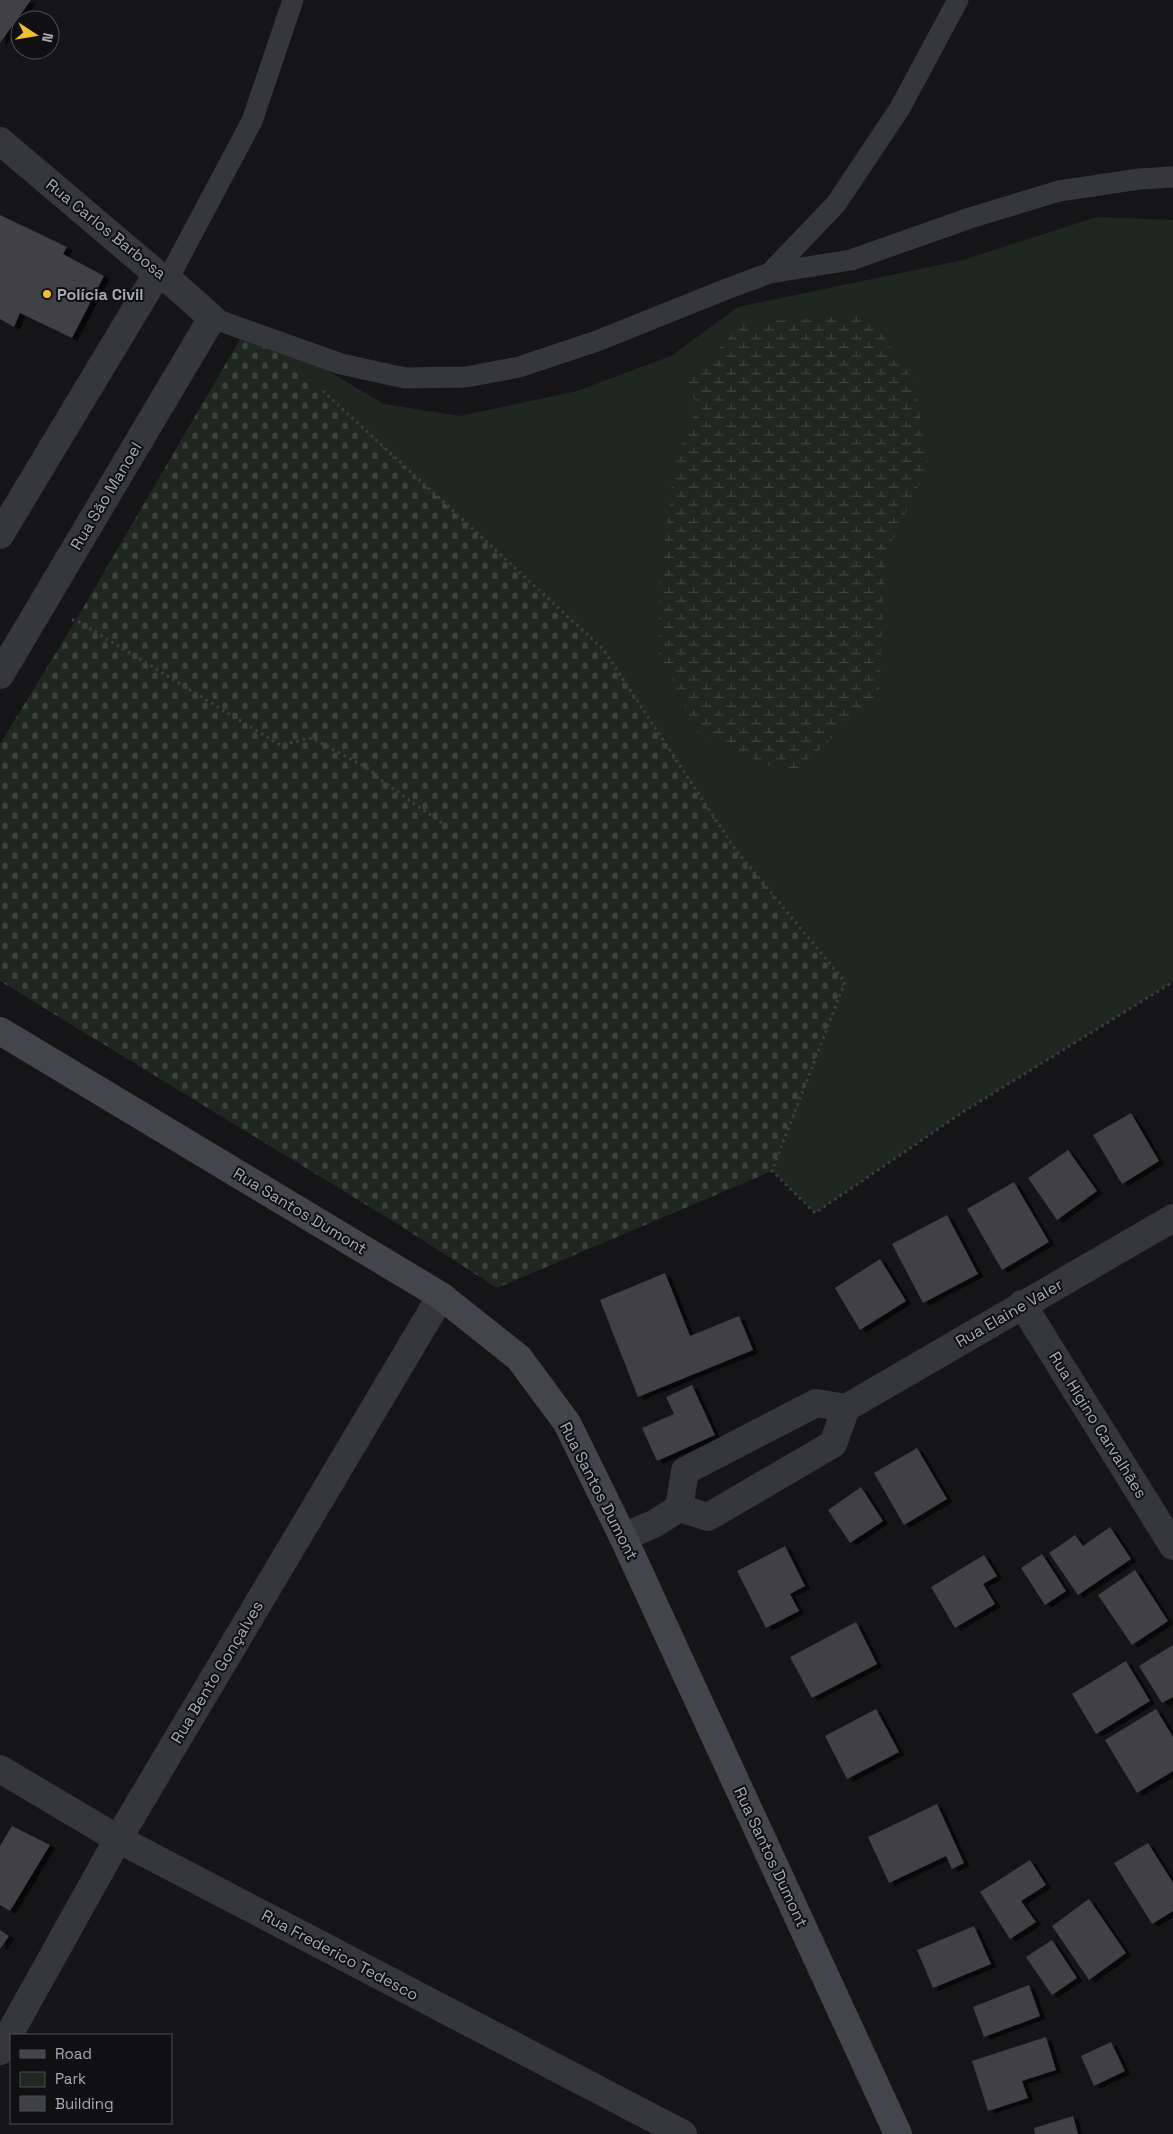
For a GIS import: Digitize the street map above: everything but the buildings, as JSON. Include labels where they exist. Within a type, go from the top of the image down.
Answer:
[{"type":"main road","name":"Rua Santos Dumont","points":[[0,1031],[441,1296],[519,1358],[567,1423],[623,1537],[898,2134]]},
{"type":"street","name":"Rua Carlos Barbosa","points":[[0,141],[212,318]]},
{"type":"street","points":[[0,536],[162,276]]},
{"type":"street","name":"Rua São Manoel","points":[[0,675],[212,318]]},
{"type":"street","name":"Rua Elaine Valer","points":[[846,1408],[1022,1304],[1173,1218]]},
{"type":"street","name":"Rua Bento Gonçalves","points":[[0,2051],[118,1839],[441,1296]]},
{"type":"street","name":"Rua Higino Carvalhães","points":[[1022,1304],[1173,1546]]},
{"type":"street","points":[[623,1537],[654,1524],[679,1508],[685,1471],[816,1403],[846,1408],[833,1444],[708,1517],[679,1508]]},
{"type":"street","name":"Rua Frederico Tedesco","points":[[0,1769],[118,1839],[683,2134]]},
{"type":"lane","points":[[162,276],[252,121],[293,0]]},
{"type":"lane","points":[[770,273],[836,204],[900,108],[958,0]]},
{"type":"lane","points":[[212,318],[341,364],[405,378],[466,376],[519,367],[597,341],[770,273],[851,260],[970,218],[1059,191],[1173,176]]},
{"type":"path","points":[[320,389],[603,649],[735,849],[845,982],[772,1171],[815,1213],[964,1112],[1173,982]]},
{"type":"path","points":[[34,618],[76,620],[280,745],[312,738],[369,769],[379,779],[449,828]]},
{"type":"green space","points":[[1097,217],[1173,220],[1173,982],[963,1112],[815,1213],[772,1171],[845,982],[735,849],[249,324],[384,404],[460,416],[577,391],[671,356],[738,307],[963,260]]},
{"type":"green space","points":[[869,315],[914,381],[928,465],[885,556],[879,697],[790,775],[698,733],[659,653],[660,580],[675,460],[697,408],[689,382],[742,323]]},
{"type":"green space","points":[[249,324],[603,649],[735,849],[845,982],[772,1171],[497,1288],[404,1228],[0,981],[0,744],[76,620]]},
{"type":"place","name":"Polícia Civil","points":[[47,294]]}]
